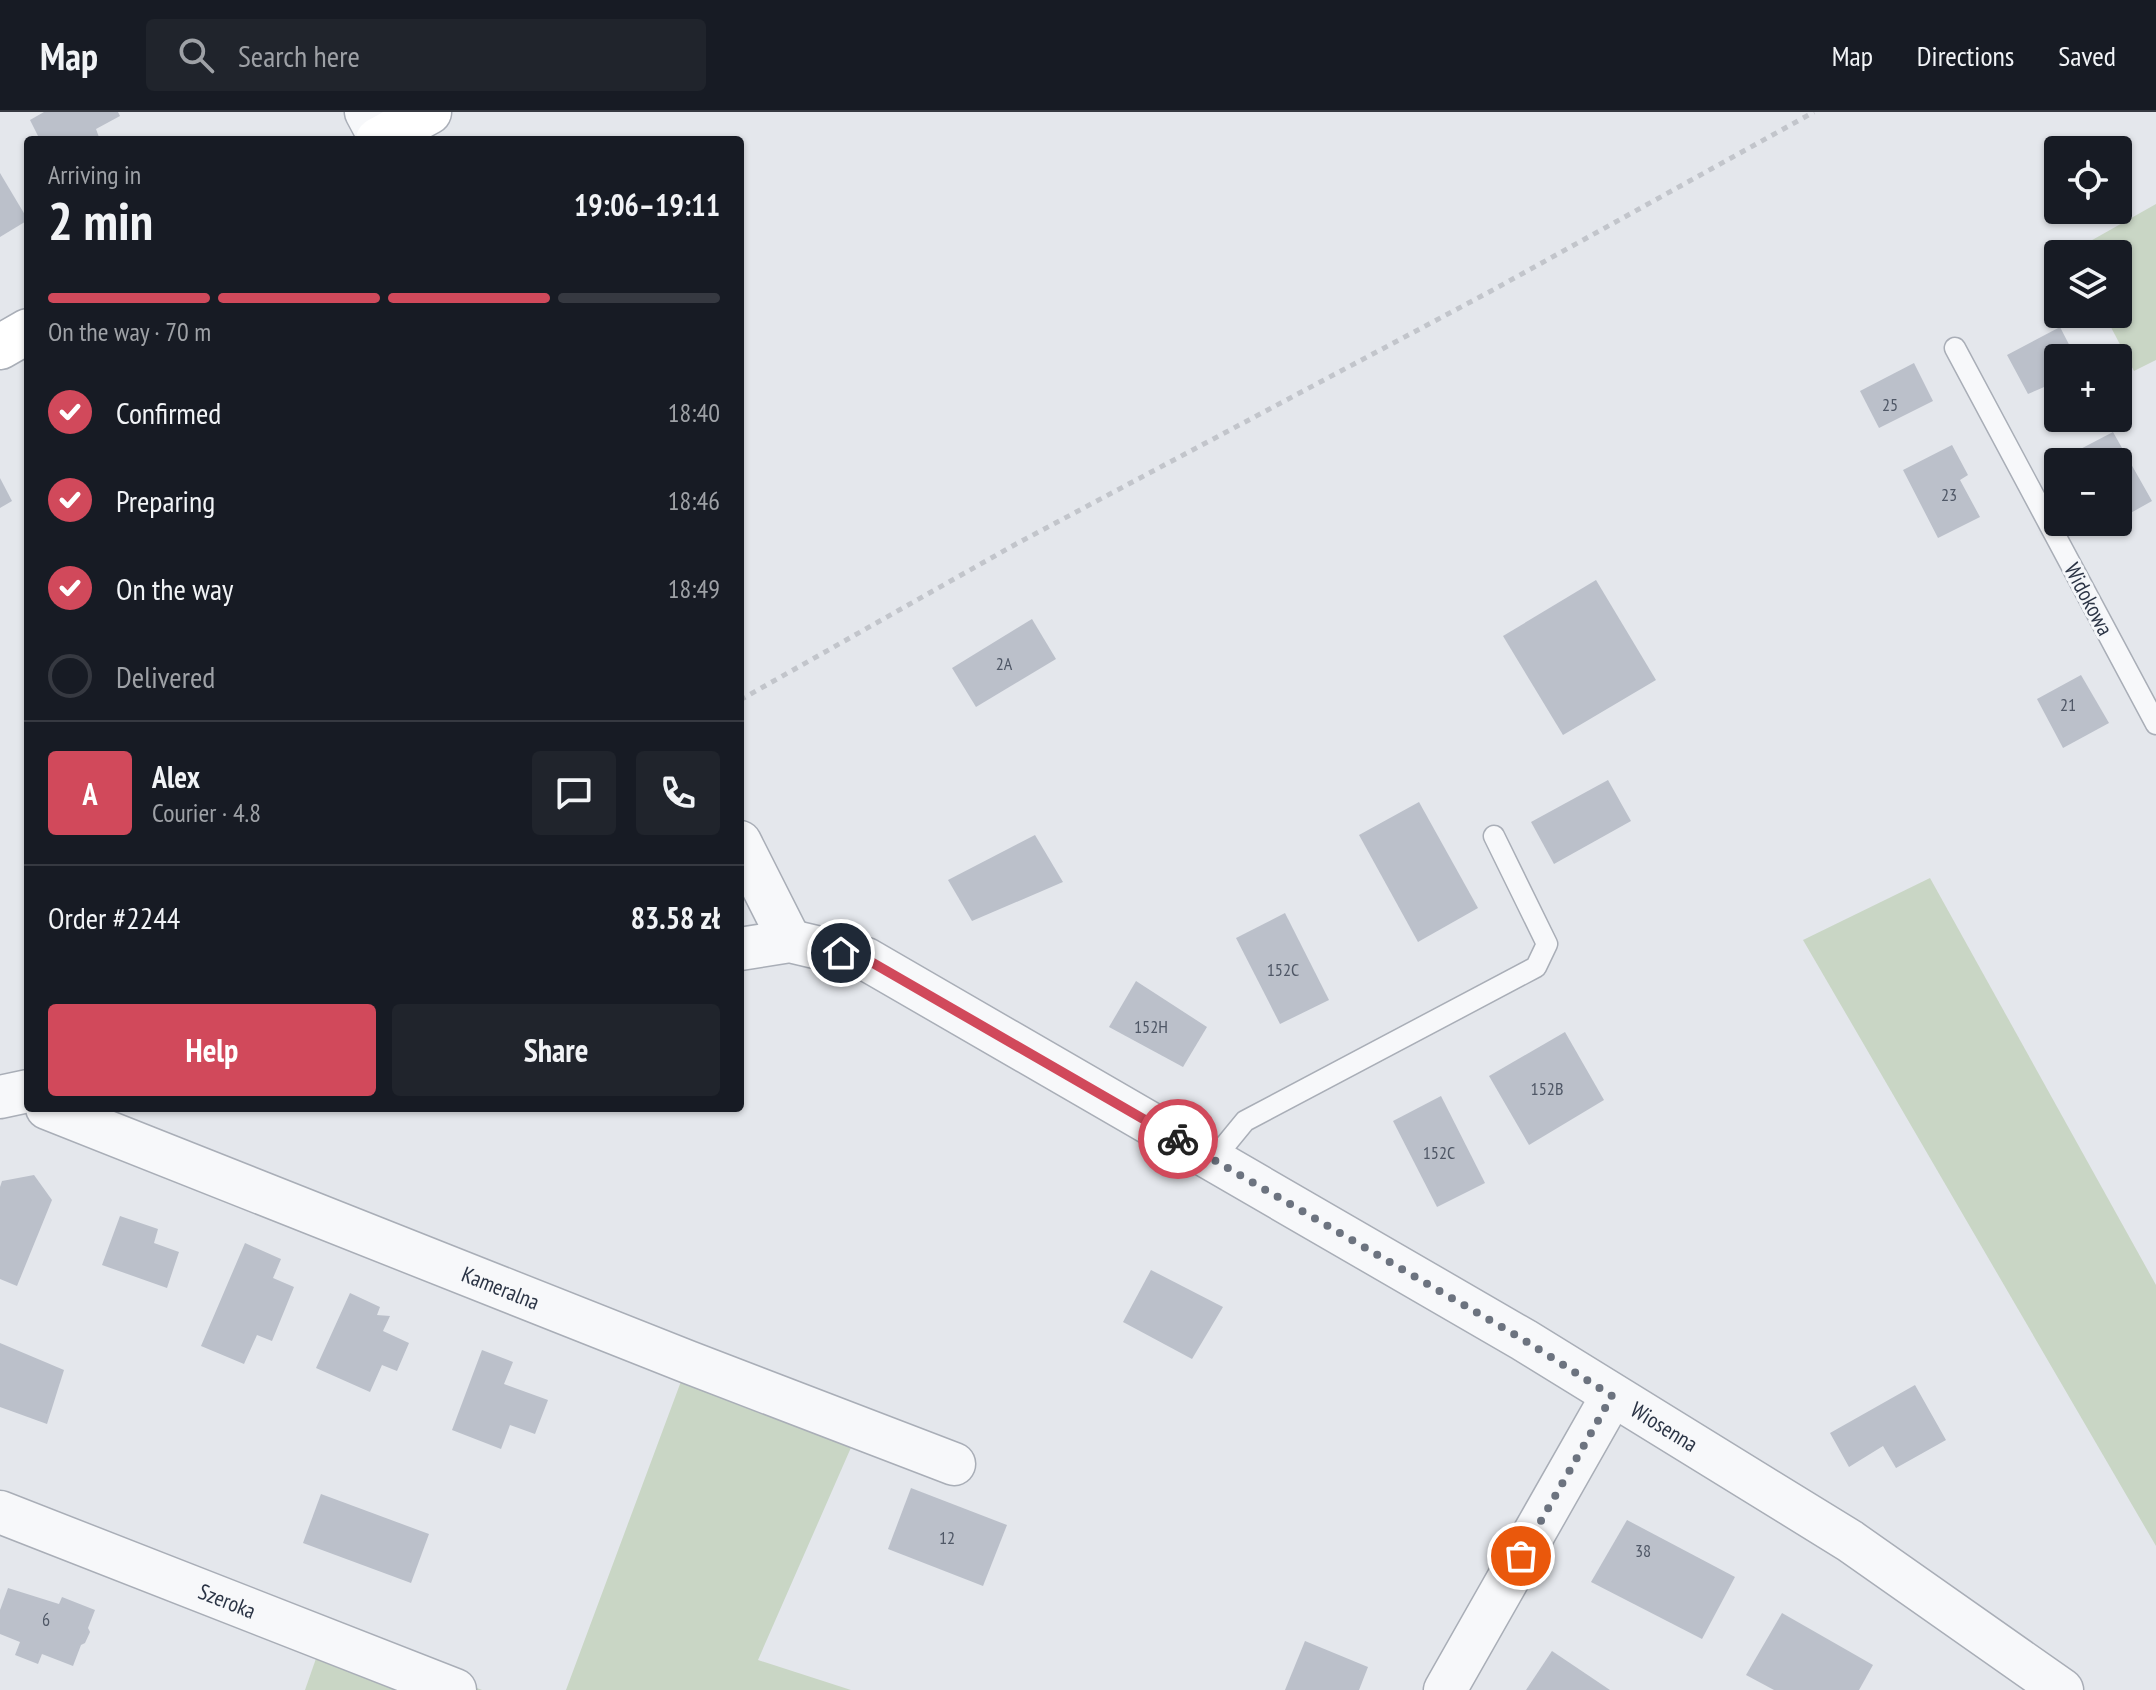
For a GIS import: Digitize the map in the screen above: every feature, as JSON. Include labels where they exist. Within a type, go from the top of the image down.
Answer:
[{"type":"street","points":[[376,133],[429,112]]},
{"type":"street","points":[[0,347],[24,333]]},
{"type":"street","points":[[744,850],[790,941]]},
{"type":"street","name":"Wiosenna","points":[[744,948],[790,941],[866,959],[1524,1340],[1850,1541],[2062,1690]]},
{"type":"street","name":"Kameralna","points":[[58,1112],[954,1464]]},
{"type":"street","points":[[1445,1690],[1612,1396]]},
{"type":"street","name":"Szeroka","points":[[0,1512],[455,1690]]},
{"type":"lane","name":"Widokowa","points":[[1955,348],[2156,724]]},
{"type":"lane","points":[[1213,1160],[1245,1121],[1536,967],[1547,944],[1494,836]]},
{"type":"path","points":[[744,698],[1016,544],[1491,291],[1814,112]]},
{"type":"green space","points":[[2156,204],[2156,360],[2134,371],[2132,344],[2120,344],[2111,328],[2132,328],[2132,240],[2092,240],[2121,224],[2132,224],[2132,218]]},
{"type":"green space","points":[[1930,878],[2156,1285],[2156,1546],[1803,940]]},
{"type":"green space","points":[[683,1376],[860,1427],[758,1660],[851,1690],[566,1690]]},
{"type":"green space","points":[[326,1630],[482,1690],[305,1690]]},
{"type":"building","points":[[44,112],[118,112],[120,116],[96,129],[99,136],[38,136],[30,120]]},
{"type":"building","points":[[0,173],[24,213],[24,222],[0,237]]},
{"type":"building","points":[[2058,328],[2069,344],[2044,344],[2044,387],[2028,394],[2007,355]]},
{"type":"building","points":[[1914,363],[1933,401],[1879,428],[1860,391]]},
{"type":"building","points":[[2113,432],[2122,448],[2082,448]]},
{"type":"building","points":[[1952,445],[1968,475],[1960,480],[1980,517],[1938,538],[1903,470]]},
{"type":"building","points":[[2132,466],[2152,501],[2132,512]]},
{"type":"building","points":[[0,478],[12,501],[0,508]]},
{"type":"building","points":[[1596,580],[1656,680],[1563,735],[1503,636]]},
{"type":"building","points":[[1032,619],[1056,659],[976,707],[952,668]]},
{"type":"building","points":[[2081,675],[2109,723],[2063,748],[2037,699]]},
{"type":"building","points":[[1608,780],[1631,821],[1554,864],[1531,822]]},
{"type":"building","points":[[1419,802],[1478,908],[1418,942],[1359,835]]},
{"type":"building","points":[[1035,835],[1063,882],[972,921],[948,880]]},
{"type":"building","points":[[1285,913],[1329,1000],[1280,1024],[1236,938]]},
{"type":"building","points":[[1136,981],[1207,1027],[1183,1067],[1109,1027]]},
{"type":"building","points":[[1565,1032],[1604,1100],[1529,1145],[1489,1076]]},
{"type":"building","points":[[1441,1096],[1485,1183],[1437,1207],[1393,1121]]},
{"type":"building","points":[[34,1175],[52,1200],[17,1286],[0,1279],[0,1187],[2,1181]]},
{"type":"building","points":[[120,1216],[158,1229],[154,1243],[179,1252],[167,1288],[102,1265]]},
{"type":"building","points":[[245,1243],[281,1259],[273,1278],[294,1287],[272,1341],[257,1335],[244,1364],[201,1346]]},
{"type":"building","points":[[1151,1270],[1223,1307],[1192,1359],[1123,1322]]},
{"type":"building","points":[[350,1293],[380,1307],[377,1315],[390,1316],[383,1331],[409,1343],[397,1371],[382,1365],[370,1392],[316,1368]]},
{"type":"building","points":[[0,1343],[64,1370],[47,1424],[0,1407]]},
{"type":"building","points":[[482,1350],[513,1362],[504,1384],[548,1400],[535,1434],[510,1425],[501,1449],[452,1430]]},
{"type":"building","points":[[1915,1385],[1946,1440],[1896,1468],[1883,1446],[1849,1467],[1830,1433]]},
{"type":"building","points":[[911,1488],[1007,1525],[983,1586],[888,1549]]},
{"type":"building","points":[[321,1494],[429,1534],[411,1583],[303,1543]]},
{"type":"building","points":[[1627,1520],[1735,1577],[1702,1639],[1591,1582]]},
{"type":"building","points":[[8,1588],[59,1604],[62,1597],[95,1610],[88,1628],[90,1632],[73,1666],[42,1654],[38,1664],[15,1655],[20,1642],[0,1634],[0,1610]]},
{"type":"building","points":[[1782,1613],[1873,1665],[1859,1690],[1774,1690],[1746,1675]]},
{"type":"building","points":[[1305,1641],[1368,1667],[1359,1690],[1285,1690]]},
{"type":"building","points":[[1552,1651],[1610,1690],[1526,1690]]},
{"type":"way so far","points":[[1178,1139],[1524,1340],[1612,1396],[1521,1556]]},
{"type":"route","points":[[841,953],[866,959],[1178,1139]]}]
